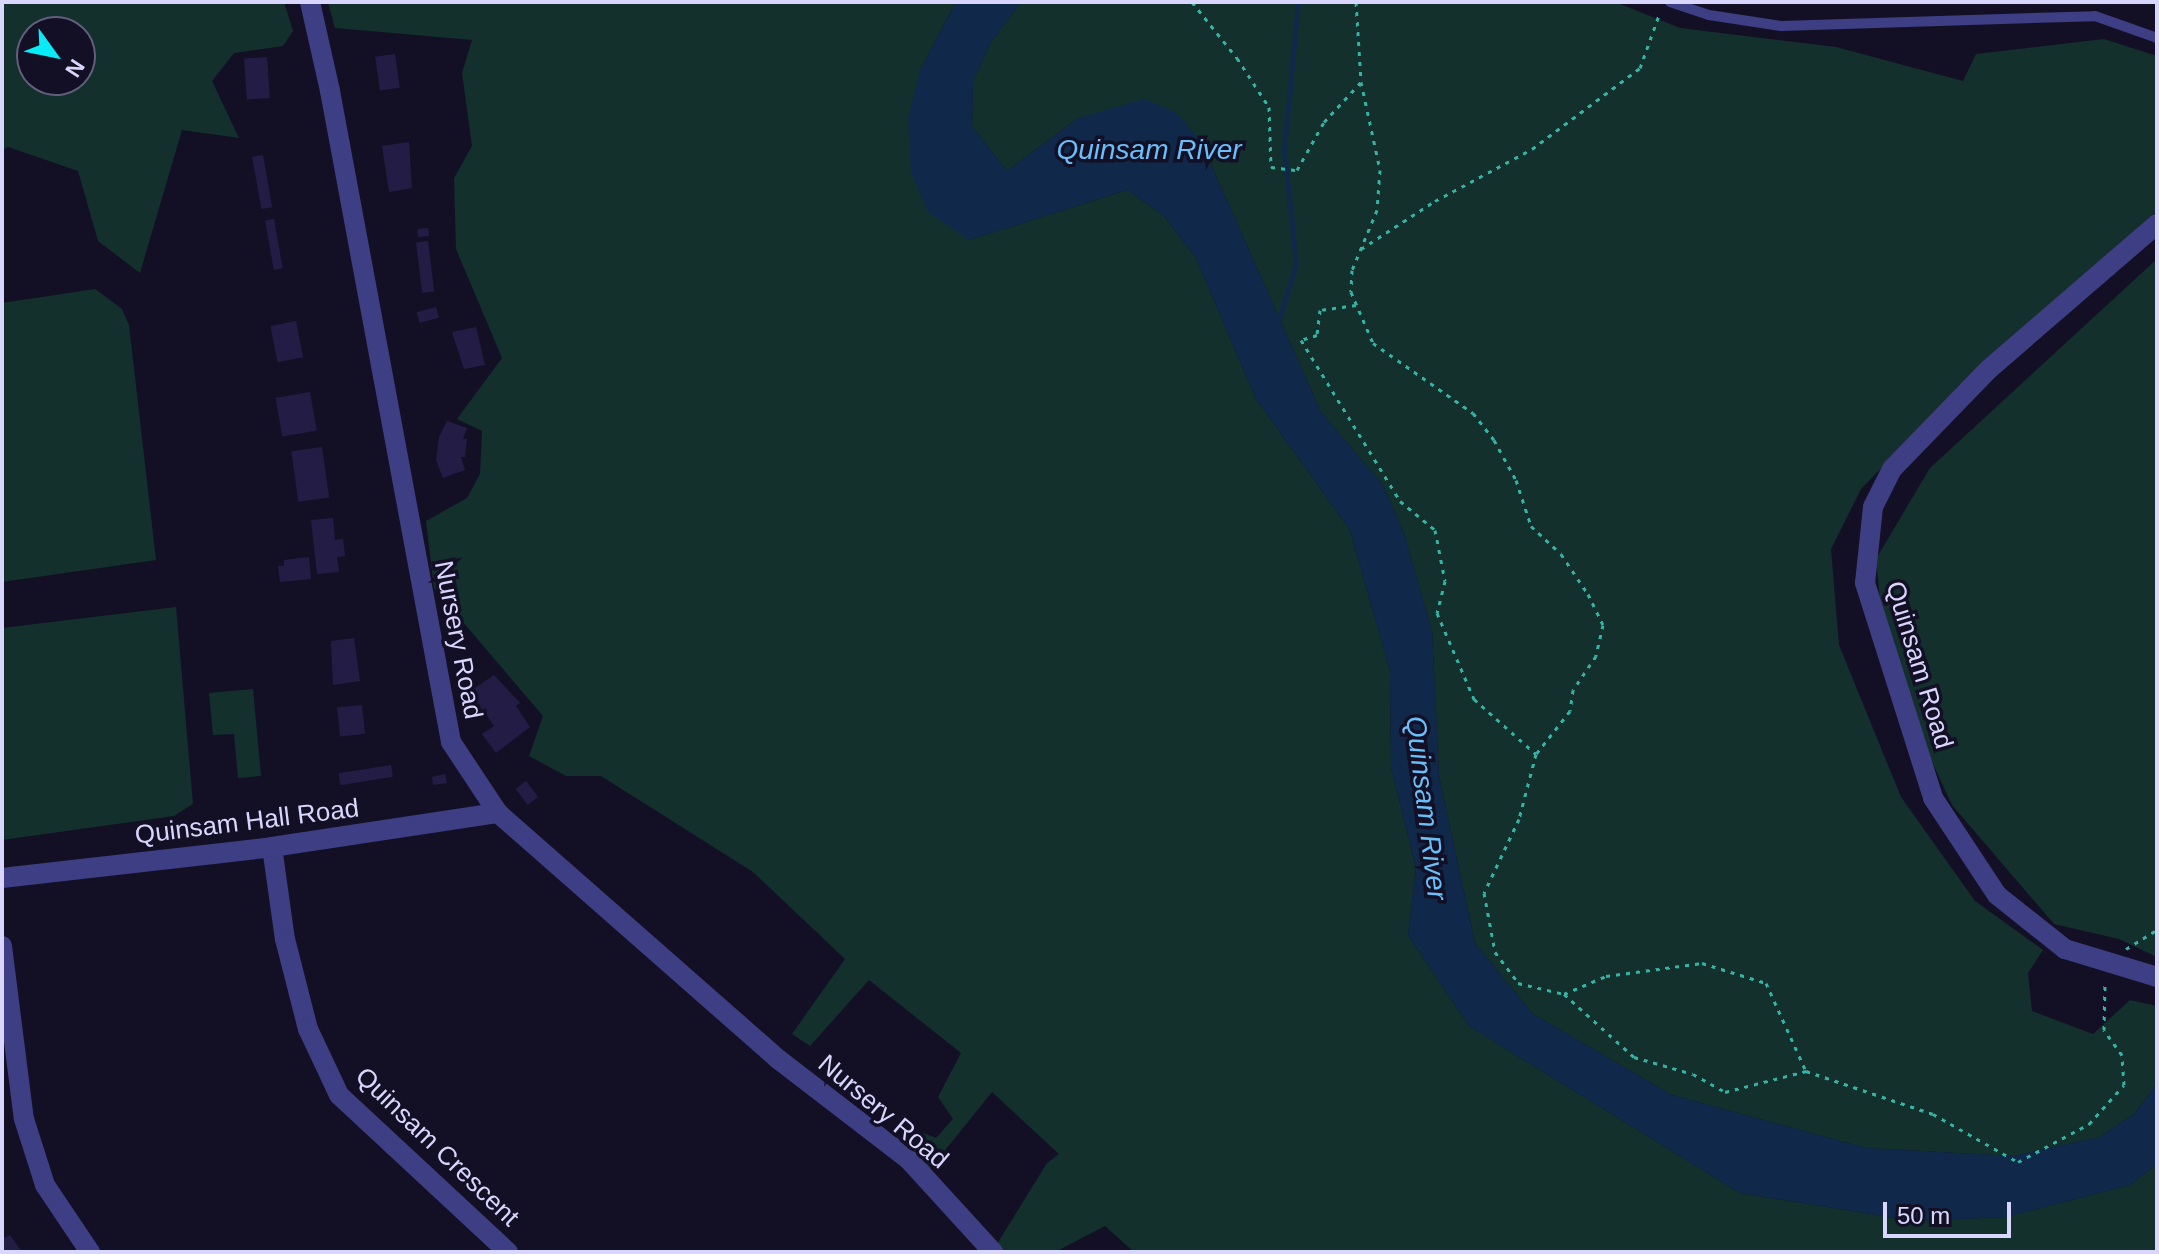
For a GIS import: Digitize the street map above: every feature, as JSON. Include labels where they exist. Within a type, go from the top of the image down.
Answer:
[{"type":"street","name":"Nursery Road","points":[[310,2],[330,91],[451,742],[498,813],[778,1059],[909,1160],[993,1252]]},
{"type":"street","name":"Quinsam Road","points":[[2157,224],[1989,369],[1892,469],[1873,507],[1865,583],[1933,798],[1997,895],[2065,949],[2157,977]]},
{"type":"street","name":"Quinsam Hall Road","points":[[2,878],[272,847],[498,813]]},
{"type":"street","name":"Quinsam Crescent","points":[[272,847],[285,939],[308,1029],[339,1095],[508,1252]]},
{"type":"street","points":[[2,946],[24,1119],[45,1185],[90,1252]]},
{"type":"lane","points":[[1670,2],[1709,15],[1781,26],[2095,16],[2157,38]]},
{"type":"path","points":[[1192,2],[1237,58],[1269,107],[1271,167],[1297,170],[1324,122],[1361,82]]},
{"type":"path","points":[[1356,2],[1361,82],[1380,170],[1377,210],[1352,270],[1351,292],[1356,305],[1373,343],[1473,413],[1494,440],[1516,480],[1531,526],[1561,554],[1588,594],[1603,625],[1596,656],[1573,690],[1570,711],[1536,754],[1519,819],[1484,893],[1495,952],[1518,983],[1564,994],[1634,1057],[1693,1074],[1725,1092],[1806,1071],[1933,1114],[1986,1140],[2018,1162],[2089,1124],[2124,1085],[2122,1055],[2104,1030],[2106,961],[2157,930]]},
{"type":"path","points":[[1361,249],[1435,201],[1532,149],[1640,68],[1664,2]]},
{"type":"path","points":[[1356,305],[1320,310],[1317,335],[1301,340],[1400,501],[1435,530],[1445,581],[1437,613],[1474,699],[1536,754]]},
{"type":"path","points":[[1564,994],[1606,976],[1702,963],[1766,983],[1806,1071]]},
{"type":"green space","points":[[2,2],[284,2],[293,31],[283,46],[234,53],[212,81],[239,138],[182,130],[140,273],[98,241],[78,171],[8,147],[2,150]]},
{"type":"green space","points":[[328,2],[956,2],[920,70],[969,240],[1127,190],[1163,215],[1196,258],[1256,399],[1350,530],[1390,671],[1391,767],[1416,868],[1408,935],[1469,1026],[1740,1193],[1914,1221],[2006,1217],[2130,1185],[2157,1164],[2157,1252],[1134,1252],[1105,1226],[1055,1252],[1003,1252],[997,1244],[1047,1163],[1059,1154],[992,1092],[930,1169],[908,1148],[918,1131],[936,1138],[953,1119],[938,1097],[961,1053],[869,980],[810,1046],[792,1034],[845,959],[753,872],[601,776],[566,776],[529,756],[543,716],[434,588],[426,521],[467,498],[480,474],[482,431],[457,419],[502,358],[456,249],[454,178],[472,146],[462,73],[472,40],[335,28]]},
{"type":"green space","points":[[1021,2],[1615,2],[1680,28],[1836,47],[1963,81],[1976,54],[2104,39],[2157,56],[2157,211],[1982,364],[1861,489],[1831,549],[1839,645],[1901,797],[1975,901],[2043,950],[2028,973],[2032,1011],[2093,1034],[2130,1000],[2157,1006],[2157,1084],[2134,1114],[2100,1137],[2013,1156],[1866,1148],[1672,1095],[1533,1014],[1475,943],[1439,776],[1432,631],[1404,533],[1383,485],[1321,412],[1201,142],[1078,118],[1007,171],[972,126],[973,81],[991,42]]},
{"type":"green space","points":[[2157,259],[2157,957],[2119,939],[2054,924],[1952,805],[1886,662],[1876,559],[1930,468]]},
{"type":"green space","points":[[95,289],[122,309],[129,325],[156,560],[2,582],[2,303]]},
{"type":"green space","points":[[176,607],[193,804],[174,816],[2,840],[2,628]]},
{"type":"green space","points":[[253,689],[261,776],[238,778],[234,734],[213,735],[209,693]]},
{"type":"water","name":"Quinsam River","points":[[956,2],[1021,2],[991,42],[973,81],[972,126],[1007,171],[1078,118],[1144,99],[1177,113],[1201,142],[1321,412],[1383,485],[1404,533],[1432,631],[1439,776],[1475,943],[1533,1014],[1672,1095],[1866,1148],[2013,1156],[2100,1137],[2134,1114],[2157,1084],[2157,1164],[2130,1185],[2006,1217],[1914,1221],[1740,1193],[1469,1026],[1408,935],[1416,868],[1391,767],[1390,671],[1350,530],[1256,399],[1196,258],[1163,215],[1127,190],[969,240],[928,212],[911,172],[908,119],[920,70]]},
{"type":"building","points":[[395,54],[400,88],[380,90],[375,57]]},
{"type":"building","points":[[267,57],[270,98],[247,100],[244,59]]},
{"type":"building","points":[[409,142],[412,188],[389,192],[382,146]]},
{"type":"building","points":[[263,155],[272,207],[261,209],[252,157]]},
{"type":"building","points":[[274,219],[283,268],[274,270],[265,221]]},
{"type":"building","points":[[428,228],[429,236],[418,237],[417,229]]},
{"type":"building","points":[[428,241],[434,292],[422,293],[416,242]]},
{"type":"building","points":[[436,307],[439,318],[420,323],[417,312]]},
{"type":"building","points":[[296,321],[303,357],[278,362],[270,326]]},
{"type":"building","points":[[476,327],[485,365],[464,369],[452,332]]},
{"type":"building","points":[[310,392],[317,430],[282,436],[276,398]]},
{"type":"building","points":[[447,421],[467,428],[463,439],[467,439],[465,457],[461,457],[465,470],[443,478],[436,460],[439,437]]},
{"type":"building","points":[[322,447],[329,498],[298,502],[291,451]]},
{"type":"building","points":[[333,518],[335,540],[343,539],[345,556],[337,557],[339,572],[317,574],[311,520]]},
{"type":"building","points":[[309,557],[311,579],[280,582],[278,566],[284,566],[284,560]]},
{"type":"building","points":[[354,638],[360,681],[333,685],[331,641]]},
{"type":"building","points":[[494,675],[520,703],[516,706],[530,727],[496,753],[482,734],[494,726],[483,710],[479,713],[466,694]]},
{"type":"building","points":[[362,705],[365,734],[340,736],[337,708]]},
{"type":"building","points":[[391,765],[393,777],[341,785],[339,773]]},
{"type":"building","points":[[445,774],[447,783],[433,785],[432,777]]},
{"type":"building","points":[[526,781],[538,797],[528,805],[516,789]]},
{"type":"building","points":[[2,1234],[5,1238],[10,1235],[22,1252],[2,1252]]},
{"type":"waterway","points":[[1279,319],[1296,264],[1284,150],[1298,2]]}]
